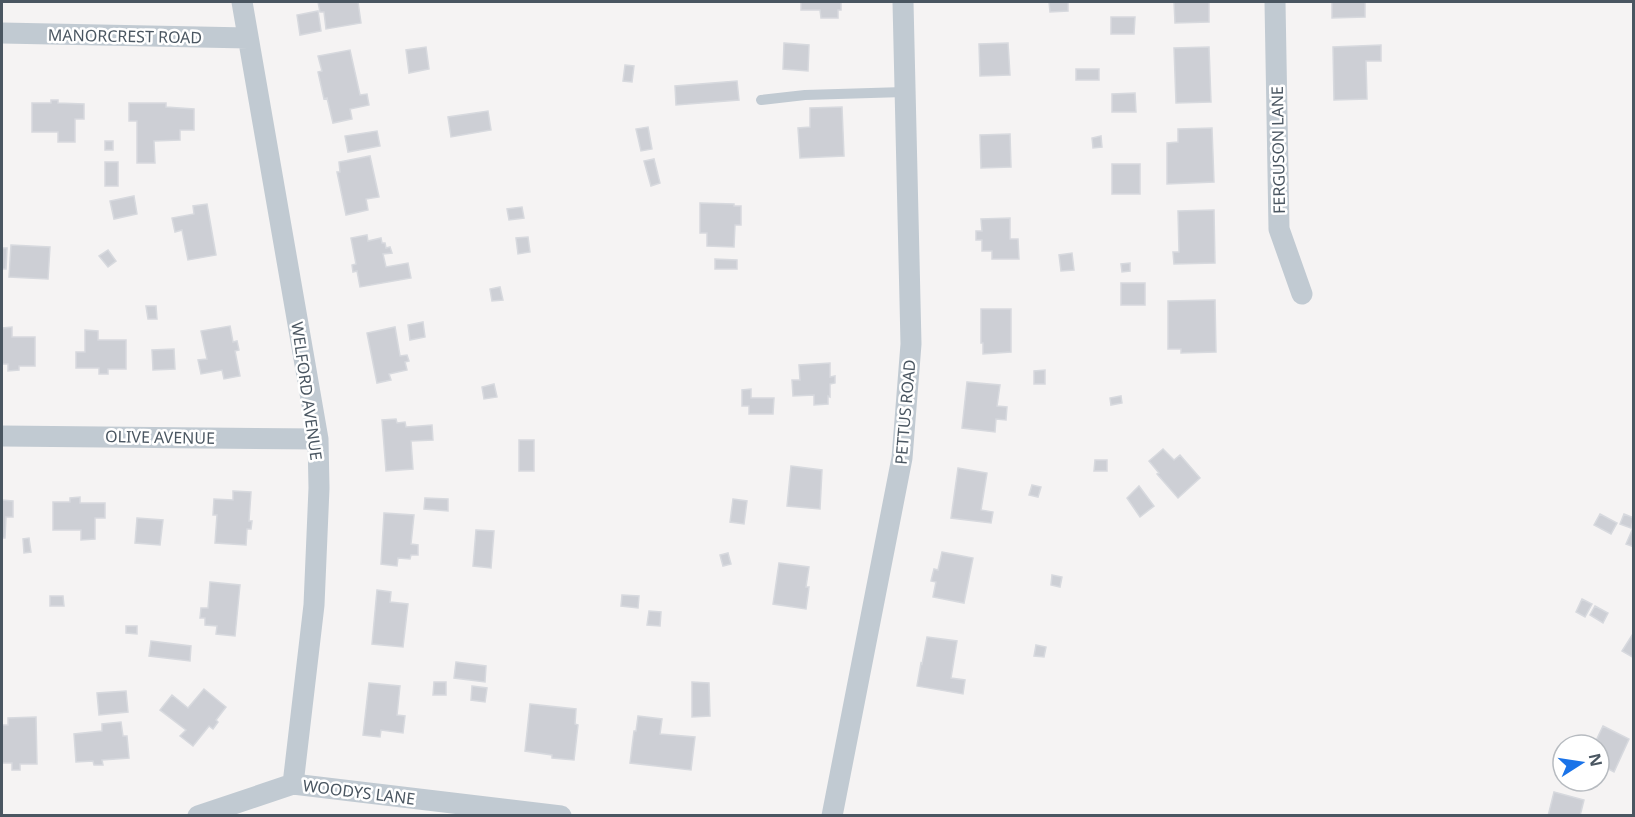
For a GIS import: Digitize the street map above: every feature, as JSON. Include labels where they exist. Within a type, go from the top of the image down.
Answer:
[{"type":"street","name":"WELFORD AVENUE","points":[[242,2],[318,439],[320,488],[314,605],[293,784]]},
{"type":"street","name":"PETTUS ROAD","points":[[832,816],[902,458],[911,344],[903,2]]},
{"type":"street","name":"FERGUSON LANE","points":[[1275,2],[1279,229],[1302,294]]},
{"type":"street","name":"MANORCREST ROAD","points":[[2,33],[248,38]]},
{"type":"street","name":"OLIVE AVENUE","points":[[2,436],[318,439]]},
{"type":"street","name":"WOODYS LANE","points":[[198,816],[293,784],[561,816]]},
{"type":"lane","points":[[761,100],[805,95],[904,92]]},
{"type":"building","points":[[318,2],[358,2],[361,23],[326,29],[324,12],[320,12]]},
{"type":"building","points":[[801,2],[841,2],[841,10],[838,10],[838,18],[821,18],[820,10],[801,10]]},
{"type":"building","points":[[1049,2],[1068,2],[1068,11],[1050,12]]},
{"type":"building","points":[[1174,2],[1209,2],[1209,22],[1175,23]]},
{"type":"building","points":[[1332,2],[1365,2],[1365,17],[1332,18]]},
{"type":"building","points":[[318,11],[321,31],[300,35],[297,15]]},
{"type":"building","points":[[1111,17],[1135,17],[1134,34],[1111,34]]},
{"type":"building","points":[[784,43],[809,45],[808,71],[783,69]]},
{"type":"building","points":[[1008,43],[1010,75],[980,76],[979,44]]},
{"type":"building","points":[[1381,45],[1381,61],[1366,61],[1367,99],[1334,100],[1333,47]]},
{"type":"building","points":[[426,47],[429,69],[409,73],[406,50]]},
{"type":"building","points":[[1209,47],[1211,102],[1176,103],[1174,48]]},
{"type":"building","points":[[350,50],[360,95],[367,94],[369,105],[350,109],[352,119],[333,123],[327,98],[324,99],[318,72],[322,71],[318,56]]},
{"type":"building","points":[[625,65],[634,66],[632,82],[623,81]]},
{"type":"building","points":[[1076,69],[1099,69],[1099,80],[1076,80]]},
{"type":"building","points":[[737,81],[739,100],[676,105],[675,86]]},
{"type":"building","points":[[1135,93],[1136,112],[1112,112],[1112,94]]},
{"type":"building","points":[[51,100],[58,100],[58,103],[84,104],[84,119],[75,119],[75,142],[58,142],[58,132],[32,132],[32,103],[51,103]]},
{"type":"building","points":[[129,103],[166,103],[166,107],[194,109],[194,130],[180,130],[180,140],[154,141],[155,163],[137,163],[137,121],[129,121]]},
{"type":"building","points":[[842,107],[844,156],[800,158],[798,128],[810,127],[810,108]]},
{"type":"building","points":[[488,111],[491,130],[451,137],[448,117]]},
{"type":"building","points":[[648,127],[652,149],[641,151],[636,129]]},
{"type":"building","points":[[1212,128],[1214,182],[1167,184],[1167,143],[1178,142],[1178,129]]},
{"type":"building","points":[[377,131],[380,146],[348,152],[345,136]]},
{"type":"building","points":[[1010,134],[1011,167],[981,168],[980,135]]},
{"type":"building","points":[[1101,136],[1102,147],[1093,148],[1092,138]]},
{"type":"building","points":[[105,141],[113,141],[113,150],[105,150]]},
{"type":"building","points":[[370,156],[379,197],[366,199],[368,210],[346,215],[337,172],[340,172],[339,162]]},
{"type":"building","points":[[654,159],[660,183],[651,186],[644,161]]},
{"type":"building","points":[[105,162],[118,162],[118,186],[105,186]]},
{"type":"building","points":[[1112,164],[1140,164],[1140,194],[1112,194]]},
{"type":"building","points":[[134,196],[137,214],[114,219],[110,201]]},
{"type":"building","points":[[700,203],[741,206],[741,225],[735,225],[734,247],[707,246],[707,233],[700,233]]},
{"type":"building","points":[[207,204],[216,255],[188,260],[182,230],[175,232],[172,218],[194,214],[193,206]]},
{"type":"building","points":[[522,207],[524,218],[509,220],[507,209]]},
{"type":"building","points":[[1214,210],[1215,263],[1174,264],[1173,252],[1179,252],[1178,211]]},
{"type":"building","points":[[1010,218],[1010,239],[1018,239],[1019,259],[992,259],[992,251],[982,251],[982,240],[976,240],[976,231],[982,231],[981,219]]},
{"type":"building","points":[[367,235],[368,241],[381,238],[386,248],[390,247],[392,253],[383,254],[386,267],[408,263],[411,278],[360,287],[357,271],[353,272],[352,265],[356,264],[351,238]]},
{"type":"building","points":[[528,237],[530,252],[518,254],[516,238]]},
{"type":"building","points":[[11,245],[50,247],[48,279],[9,277]]},
{"type":"building","points":[[2,248],[7,248],[6,269],[2,269]]},
{"type":"building","points":[[108,250],[116,261],[108,267],[99,256]]},
{"type":"building","points":[[1072,253],[1074,270],[1061,271],[1059,255]]},
{"type":"building","points":[[715,259],[737,260],[737,269],[715,269]]},
{"type":"building","points":[[1130,263],[1130,271],[1122,272],[1121,264]]},
{"type":"building","points":[[1121,283],[1145,283],[1145,305],[1121,305]]},
{"type":"building","points":[[500,287],[503,300],[492,301],[490,289]]},
{"type":"building","points":[[1215,300],[1216,352],[1181,353],[1181,349],[1168,349],[1168,301]]},
{"type":"building","points":[[146,306],[156,306],[157,319],[148,319]]},
{"type":"building","points":[[981,309],[1011,309],[1011,352],[983,354]]},
{"type":"building","points":[[423,322],[425,337],[410,340],[408,325]]},
{"type":"building","points":[[230,326],[233,342],[237,341],[239,350],[235,351],[240,376],[224,379],[222,370],[201,374],[198,360],[207,359],[201,331]]},
{"type":"building","points":[[12,327],[12,337],[35,337],[35,366],[19,366],[19,370],[8,371],[8,364],[2,364],[2,328]]},
{"type":"building","points":[[395,327],[400,356],[407,355],[409,361],[405,362],[407,370],[389,374],[391,380],[377,383],[367,333]]},
{"type":"building","points":[[85,330],[98,331],[98,340],[126,340],[126,369],[108,369],[108,374],[99,374],[99,368],[76,368],[76,352],[85,352]]},
{"type":"building","points":[[174,349],[175,369],[153,370],[152,350]]},
{"type":"building","points":[[830,363],[830,377],[835,376],[835,383],[830,384],[828,404],[814,405],[814,395],[793,396],[792,380],[800,380],[799,365]]},
{"type":"building","points":[[1045,370],[1045,384],[1034,384],[1034,371]]},
{"type":"building","points":[[967,382],[1000,385],[997,406],[1007,407],[1006,420],[996,419],[995,432],[962,428]]},
{"type":"building","points":[[494,384],[497,397],[484,399],[482,387]]},
{"type":"building","points":[[751,389],[751,398],[774,398],[773,414],[749,414],[749,406],[742,406],[742,390]]},
{"type":"building","points":[[1121,396],[1122,403],[1111,405],[1110,398]]},
{"type":"building","points":[[396,419],[397,423],[405,422],[406,427],[432,425],[433,440],[411,441],[413,469],[386,471],[382,420]]},
{"type":"building","points":[[519,440],[534,440],[534,471],[519,471]]},
{"type":"building","points":[[1163,449],[1174,460],[1180,455],[1200,478],[1178,498],[1149,461]]},
{"type":"building","points":[[1095,460],[1107,460],[1107,471],[1094,471]]},
{"type":"building","points":[[791,466],[822,470],[820,509],[787,506]]},
{"type":"building","points":[[958,468],[987,473],[981,510],[993,512],[991,523],[951,518]]},
{"type":"building","points":[[1032,485],[1041,487],[1038,497],[1029,495]]},
{"type":"building","points":[[1139,486],[1154,506],[1140,517],[1127,498]]},
{"type":"building","points":[[233,491],[251,492],[249,521],[252,521],[251,529],[247,529],[246,545],[215,543],[217,515],[213,515],[214,499],[233,500]]},
{"type":"building","points":[[80,497],[80,503],[105,503],[105,518],[95,518],[95,539],[81,540],[81,530],[53,530],[53,502],[70,502],[70,498]]},
{"type":"building","points":[[425,498],[448,499],[448,511],[424,509]]},
{"type":"building","points":[[733,499],[747,501],[744,524],[730,522]]},
{"type":"building","points":[[2,500],[13,501],[13,517],[6,517],[5,538],[2,538]]},
{"type":"building","points":[[384,513],[414,515],[411,544],[418,545],[418,555],[411,555],[410,559],[398,558],[397,566],[381,564]]},
{"type":"building","points":[[1600,514],[1617,523],[1611,534],[1594,525]]},
{"type":"building","points":[[1624,514],[1634,518],[1631,528],[1620,524]]},
{"type":"building","points":[[137,518],[163,520],[160,545],[135,543]]},
{"type":"building","points":[[1634,529],[1634,547],[1626,544]]},
{"type":"building","points":[[476,530],[494,531],[491,568],[473,566]]},
{"type":"building","points":[[29,538],[31,552],[24,553],[23,539]]},
{"type":"building","points":[[942,552],[973,558],[964,603],[933,597],[936,582],[931,581],[934,569],[938,570]]},
{"type":"building","points":[[728,553],[731,564],[723,566],[720,555]]},
{"type":"building","points":[[779,563],[809,567],[806,609],[773,604]]},
{"type":"building","points":[[1052,575],[1062,577],[1060,587],[1051,585]]},
{"type":"building","points":[[210,582],[240,585],[235,636],[216,634],[217,626],[205,625],[205,618],[200,618],[201,608],[208,608]]},
{"type":"building","points":[[377,590],[391,592],[390,602],[408,604],[403,647],[372,644]]},
{"type":"building","points":[[622,595],[639,596],[638,608],[621,606]]},
{"type":"building","points":[[50,596],[63,596],[64,606],[50,606]]},
{"type":"building","points":[[1582,599],[1592,604],[1585,617],[1576,612]]},
{"type":"building","points":[[1595,606],[1608,613],[1603,623],[1590,615]]},
{"type":"building","points":[[649,611],[661,612],[660,626],[647,625]]},
{"type":"building","points":[[126,626],[137,626],[137,634],[126,633]]},
{"type":"building","points":[[1634,632],[1634,658],[1622,651]]},
{"type":"building","points":[[927,637],[957,641],[951,678],[965,680],[963,694],[917,686]]},
{"type":"building","points":[[151,641],[191,646],[190,661],[149,656]]},
{"type":"building","points":[[1036,645],[1046,647],[1044,657],[1034,656]]},
{"type":"building","points":[[456,662],[486,666],[485,682],[454,678]]},
{"type":"building","points":[[434,682],[446,682],[446,695],[433,695]]},
{"type":"building","points":[[692,682],[709,683],[710,716],[692,717]]},
{"type":"building","points":[[369,683],[400,686],[397,715],[405,716],[403,733],[381,730],[380,737],[363,735]]},
{"type":"building","points":[[472,686],[487,688],[485,702],[471,700]]},
{"type":"building","points":[[204,689],[226,707],[216,720],[218,722],[213,729],[209,726],[193,746],[180,736],[186,730],[160,710],[172,695],[188,708]]},
{"type":"building","points":[[126,691],[128,712],[99,715],[97,693]]},
{"type":"building","points":[[530,704],[576,709],[575,724],[578,725],[574,760],[552,758],[552,755],[525,751]]},
{"type":"building","points":[[638,716],[662,719],[660,734],[695,737],[691,770],[630,763]]},
{"type":"building","points":[[36,717],[37,764],[20,764],[20,770],[12,770],[12,763],[2,763],[2,725],[8,725],[8,718]]},
{"type":"building","points":[[121,722],[123,736],[127,736],[129,758],[102,760],[103,765],[94,765],[93,761],[76,762],[74,734],[102,731],[102,724]]},
{"type":"building","points":[[1603,726],[1629,739],[1614,772],[1611,770],[1611,733],[1600,733]]},
{"type":"building","points":[[1554,793],[1584,800],[1580,816],[1548,816]]}]
